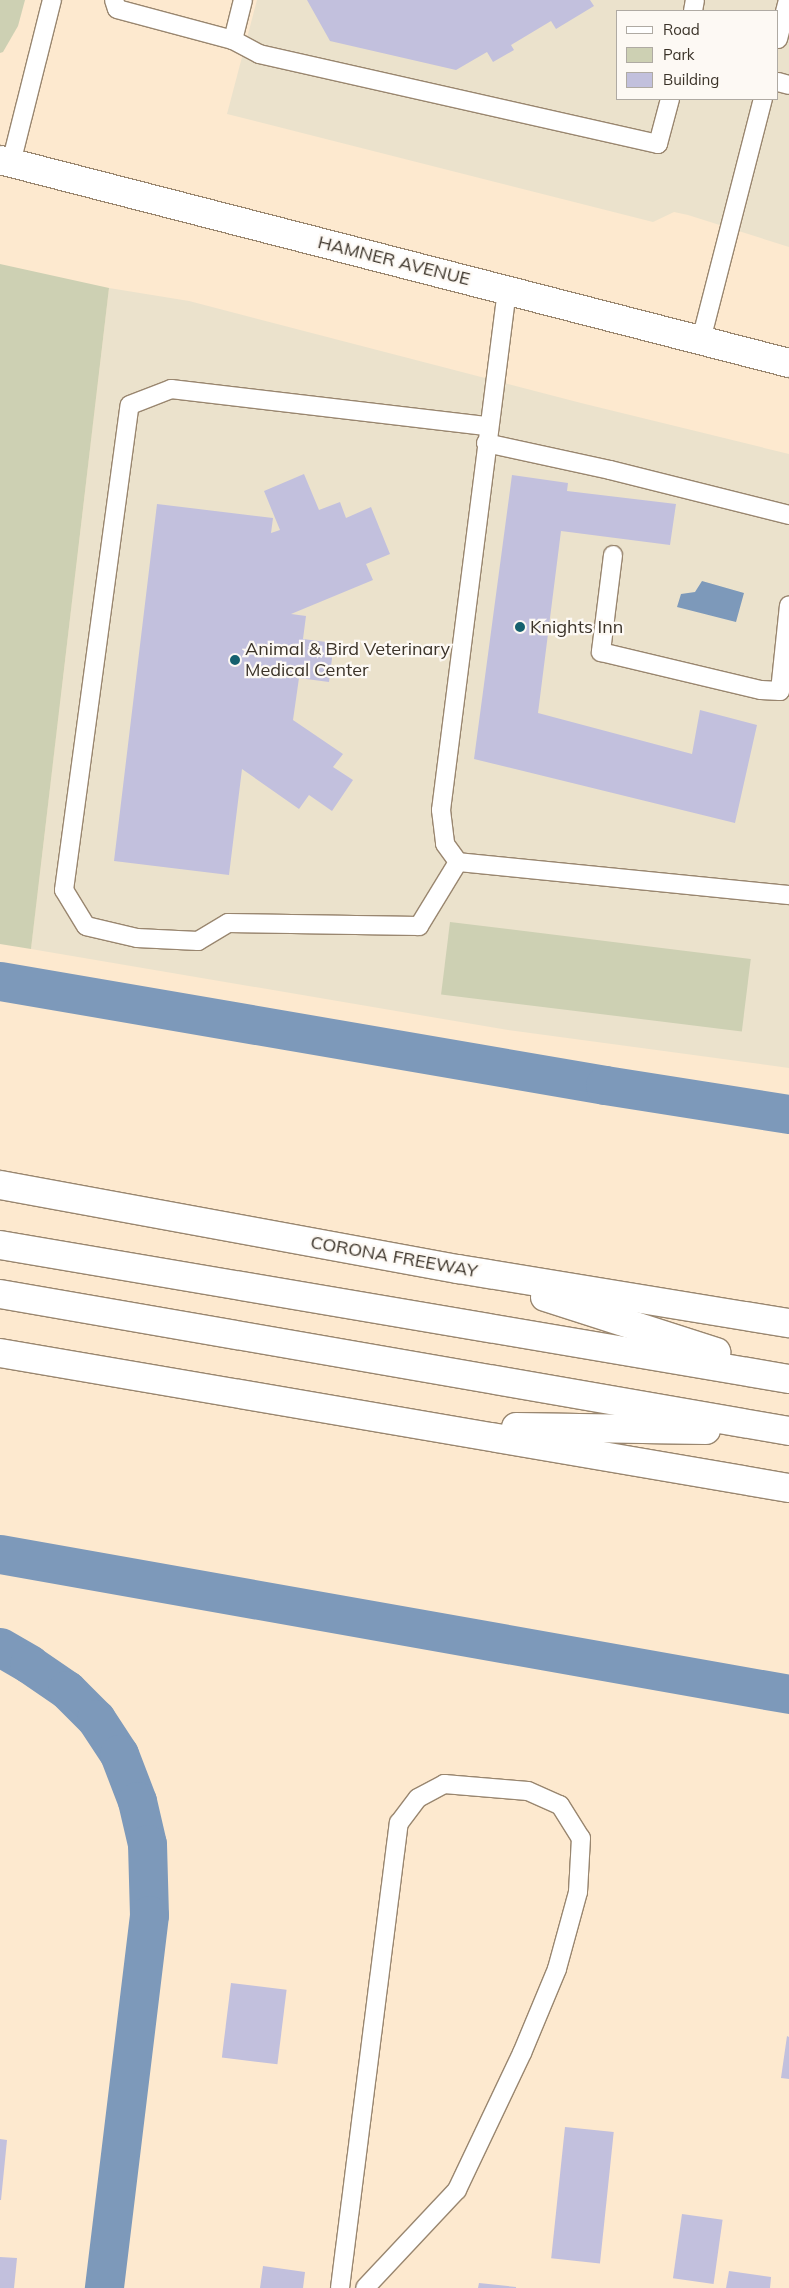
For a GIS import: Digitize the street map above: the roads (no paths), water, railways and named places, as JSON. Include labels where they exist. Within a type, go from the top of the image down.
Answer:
[{"type":"main road","name":"HAMNER AVENUE","points":[[5,161],[789,363]]},
{"type":"main road","name":"CORONA FREEWAY","points":[[0,1185],[458,1269],[789,1323]]},
{"type":"main road","points":[[0,1245],[789,1377]]},
{"type":"main road","points":[[458,1269],[789,1377]]},
{"type":"main road","points":[[0,1294],[789,1431]]},
{"type":"main road","points":[[0,1353],[789,1488]]},
{"type":"main road","points":[[430,1426],[789,1431]]},
{"type":"lane","points":[[5,161],[52,0]]},
{"type":"lane","points":[[233,40],[243,0]]},
{"type":"lane","points":[[779,33],[788,0]]},
{"type":"lane","points":[[116,5],[233,40],[259,54],[658,144],[670,100]]},
{"type":"lane","points":[[701,340],[763,100]]},
{"type":"lane","points":[[507,290],[487,434],[441,810],[445,844],[458,862],[789,895]]},
{"type":"lane","points":[[458,862],[419,926],[228,923],[198,941],[138,938],[86,926],[64,890],[130,405],[171,389],[487,434],[610,470],[789,515]]},
{"type":"lane","points":[[613,555],[601,652],[761,690],[780,691],[789,605]]},
{"type":"lane","points":[[340,2288],[399,1823],[418,1798],[444,1784],[528,1791],[560,1805],[581,1838],[578,1892],[557,1969],[522,2053],[457,2190],[365,2288]]},
{"type":"water","points":[[702,581],[744,593],[736,622],[677,607],[681,594],[695,592]]},
{"type":"waterway","points":[[0,981],[605,1085],[789,1114]]},
{"type":"waterway","points":[[0,1554],[789,1694]]},
{"type":"waterway","points":[[0,1647],[67,1690],[96,1719],[119,1754],[137,1801],[147,1844],[149,1915],[104,2288]]},
{"type":"place","name":"Knights Inn","points":[[520,627]]},
{"type":"place","name":"Animal & Bird Veterinary Medical Center","points":[[235,660]]}]
